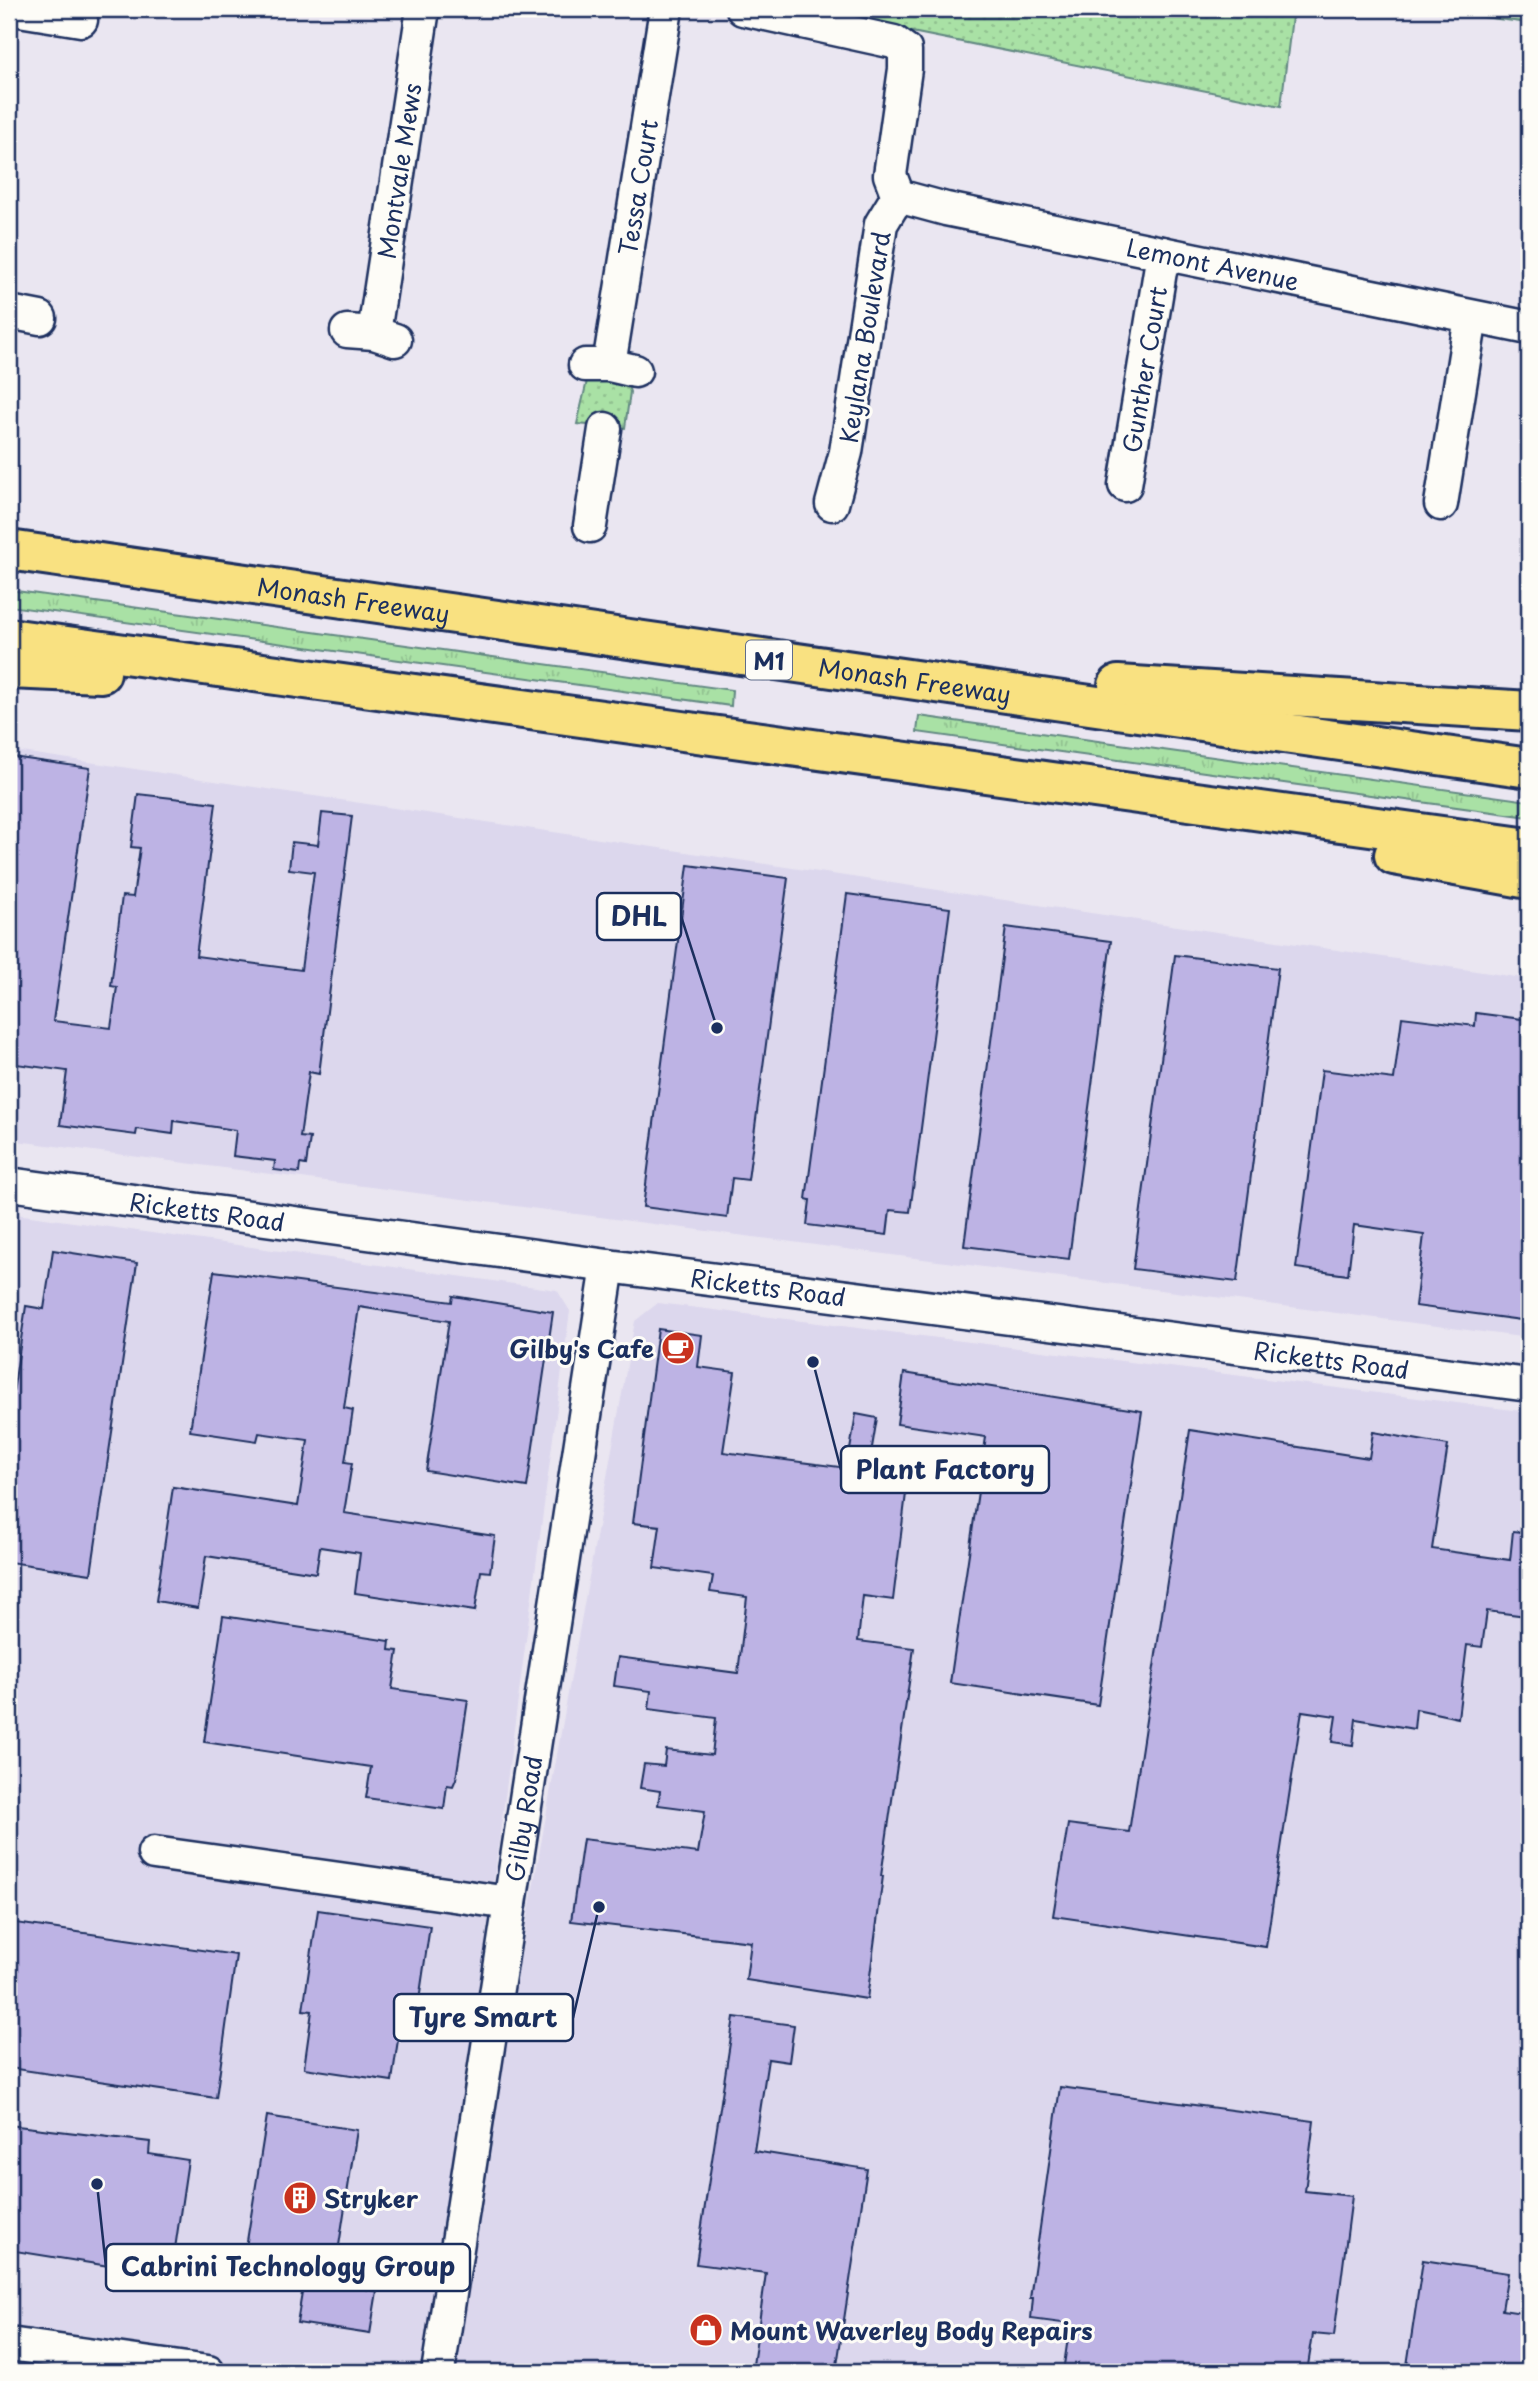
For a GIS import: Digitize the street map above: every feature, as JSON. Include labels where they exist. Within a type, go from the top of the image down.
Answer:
[{"type":"highway","name":"Monash Freeway","points":[[9,550],[1529,768]]},
{"type":"highway","points":[[9,638],[1529,848]]},
{"type":"highway","points":[[798,664],[1529,711]]},
{"type":"highway","points":[[9,669],[302,680]]},
{"type":"highway","points":[[753,742],[1529,879]]},
{"type":"street","points":[[13,9],[81,20]]},
{"type":"street","name":"Montvale Mews","points":[[372,335],[423,9]]},
{"type":"street","name":"Tessa Court","points":[[610,367],[666,9]]},
{"type":"street","points":[[743,9],[894,42],[905,50],[905,69],[890,175],[898,196]]},
{"type":"street","name":"Lemont Avenue","points":[[898,196],[946,209],[1529,328]]},
{"type":"street","name":"Keylana Boulevard","points":[[832,504],[846,452],[881,224],[898,196]]},
{"type":"street","name":"Gunther Court","points":[[1125,485],[1163,253]]},
{"type":"street","points":[[9,312],[40,318]]},
{"type":"street","points":[[1441,504],[1471,317]]},
{"type":"street","points":[[590,526],[605,429]]},
{"type":"street","name":"Ricketts Road","points":[[9,1184],[608,1266],[1529,1385]]},
{"type":"street","name":"Gilby Road","points":[[438,2372],[608,1266]]},
{"type":"street","points":[[154,1853],[510,1903]]},
{"type":"street","points":[[9,2344],[208,2372]]},
{"type":"shaded area","points":[[9,750],[1529,979],[1529,1338],[9,1140]]},
{"type":"shaded area","points":[[9,1213],[557,1290],[570,1311],[428,2372],[9,2372]]},
{"type":"shaded area","points":[[658,1303],[1529,1412],[1529,2372],[446,2372],[635,1321]]},
{"type":"green space","points":[[797,9],[1293,9],[1281,106]]},
{"type":"green space","points":[[1423,9],[1529,9],[1529,23]]},
{"type":"green space","points":[[589,372],[625,377],[630,392],[625,428],[577,424]]},
{"type":"green space","points":[[9,590],[732,690],[731,706],[9,606]]},
{"type":"green space","points":[[919,716],[1529,801],[1529,817],[917,732]]},
{"type":"building","points":[[12,757],[90,768],[53,1021],[111,1028],[117,987],[111,986],[122,896],[133,897],[140,848],[131,847],[138,794],[216,803],[196,956],[301,970],[314,872],[289,869],[292,842],[318,845],[322,813],[352,816],[319,1074],[309,1072],[300,1137],[310,1138],[306,1165],[300,1164],[299,1173],[274,1170],[275,1161],[233,1156],[236,1130],[174,1121],[173,1134],[137,1129],[136,1135],[60,1125],[67,1071],[9,1063],[9,782]]},
{"type":"building","points":[[688,865],[788,878],[748,1180],[732,1178],[727,1218],[643,1207]]},
{"type":"building","points":[[847,894],[950,908],[910,1212],[890,1210],[887,1235],[807,1225],[810,1200],[806,1199]]},
{"type":"building","points":[[1006,927],[1111,941],[1069,1259],[964,1246]]},
{"type":"building","points":[[1175,955],[1278,968],[1237,1282],[1133,1269]]},
{"type":"building","points":[[1476,1013],[1529,1020],[1529,1321],[1415,1306],[1424,1235],[1354,1225],[1348,1275],[1296,1268],[1322,1070],[1394,1079],[1402,1017],[1475,1026]]},
{"type":"building","points":[[53,1250],[137,1263],[91,1574],[9,1562],[9,1420],[26,1306],[44,1309]]},
{"type":"building","points":[[214,1271],[452,1302],[453,1296],[553,1312],[527,1487],[426,1471],[449,1321],[359,1307],[344,1408],[353,1410],[345,1462],[352,1463],[344,1513],[495,1536],[490,1572],[481,1571],[475,1611],[355,1593],[360,1553],[320,1547],[316,1573],[206,1556],[198,1608],[156,1601],[173,1487],[298,1506],[308,1440],[259,1433],[257,1441],[190,1431]]},
{"type":"building","points":[[658,1329],[702,1335],[698,1367],[735,1372],[723,1452],[847,1468],[856,1414],[877,1418],[868,1471],[908,1477],[893,1600],[863,1596],[858,1641],[914,1648],[881,1876],[867,1999],[746,1980],[751,1942],[571,1921],[583,1839],[698,1853],[705,1811],[658,1805],[660,1791],[640,1788],[644,1764],[664,1766],[666,1750],[712,1755],[716,1718],[649,1709],[651,1691],[614,1686],[618,1657],[738,1673],[747,1597],[710,1592],[713,1576],[654,1568],[660,1526],[633,1523]]},
{"type":"building","points":[[904,1373],[1142,1411],[1098,1705],[950,1683],[986,1437],[897,1424]]},
{"type":"building","points":[[1190,1430],[1369,1458],[1373,1432],[1448,1445],[1432,1549],[1510,1560],[1513,1531],[1529,1533],[1527,1616],[1487,1611],[1482,1647],[1467,1645],[1458,1718],[1416,1709],[1414,1729],[1356,1719],[1353,1745],[1332,1742],[1336,1716],[1302,1711],[1266,1947],[1053,1916],[1068,1824],[1129,1832]]},
{"type":"building","points":[[223,1616],[390,1641],[389,1650],[398,1651],[392,1689],[468,1700],[456,1779],[453,1786],[447,1785],[444,1809],[366,1798],[371,1767],[204,1742]]},
{"type":"building","points":[[318,1910],[430,1926],[416,2021],[401,2019],[392,2081],[304,2068],[312,2011],[303,2010]]},
{"type":"building","points":[[9,1922],[236,1955],[216,2098],[9,2068]]},
{"type":"building","points":[[734,2017],[794,2025],[789,2062],[768,2059],[754,2151],[867,2169],[836,2372],[752,2372],[766,2273],[696,2264]]},
{"type":"building","points":[[1060,2087],[1314,2121],[1305,2191],[1352,2196],[1334,2336],[1313,2334],[1307,2372],[1063,2372],[1070,2324],[1031,2319],[1033,2298],[1030,2298]]},
{"type":"building","name":"Stryker","points":[[267,2116],[357,2130],[333,2284],[377,2291],[370,2334],[297,2323],[305,2275],[243,2266]]},
{"type":"building","points":[[9,2125],[150,2142],[149,2154],[188,2160],[171,2276],[9,2250]]},
{"type":"building","points":[[1423,2260],[1508,2273],[1502,2310],[1529,2314],[1529,2372],[1406,2372]]},
{"type":"place","name":"DHL","points":[[717,1028]]},
{"type":"place","name":"Gilby's Cafe","points":[[678,1348]]},
{"type":"place","name":"Plant Factory","points":[[813,1362]]},
{"type":"place","name":"Tyre Smart","points":[[599,1907]]},
{"type":"place","name":"Cabrini Technology Group","points":[[97,2184]]},
{"type":"place","name":"Stryker","points":[[300,2198]]},
{"type":"place","name":"Mount Waverley Body Repairs","points":[[706,2330]]}]
